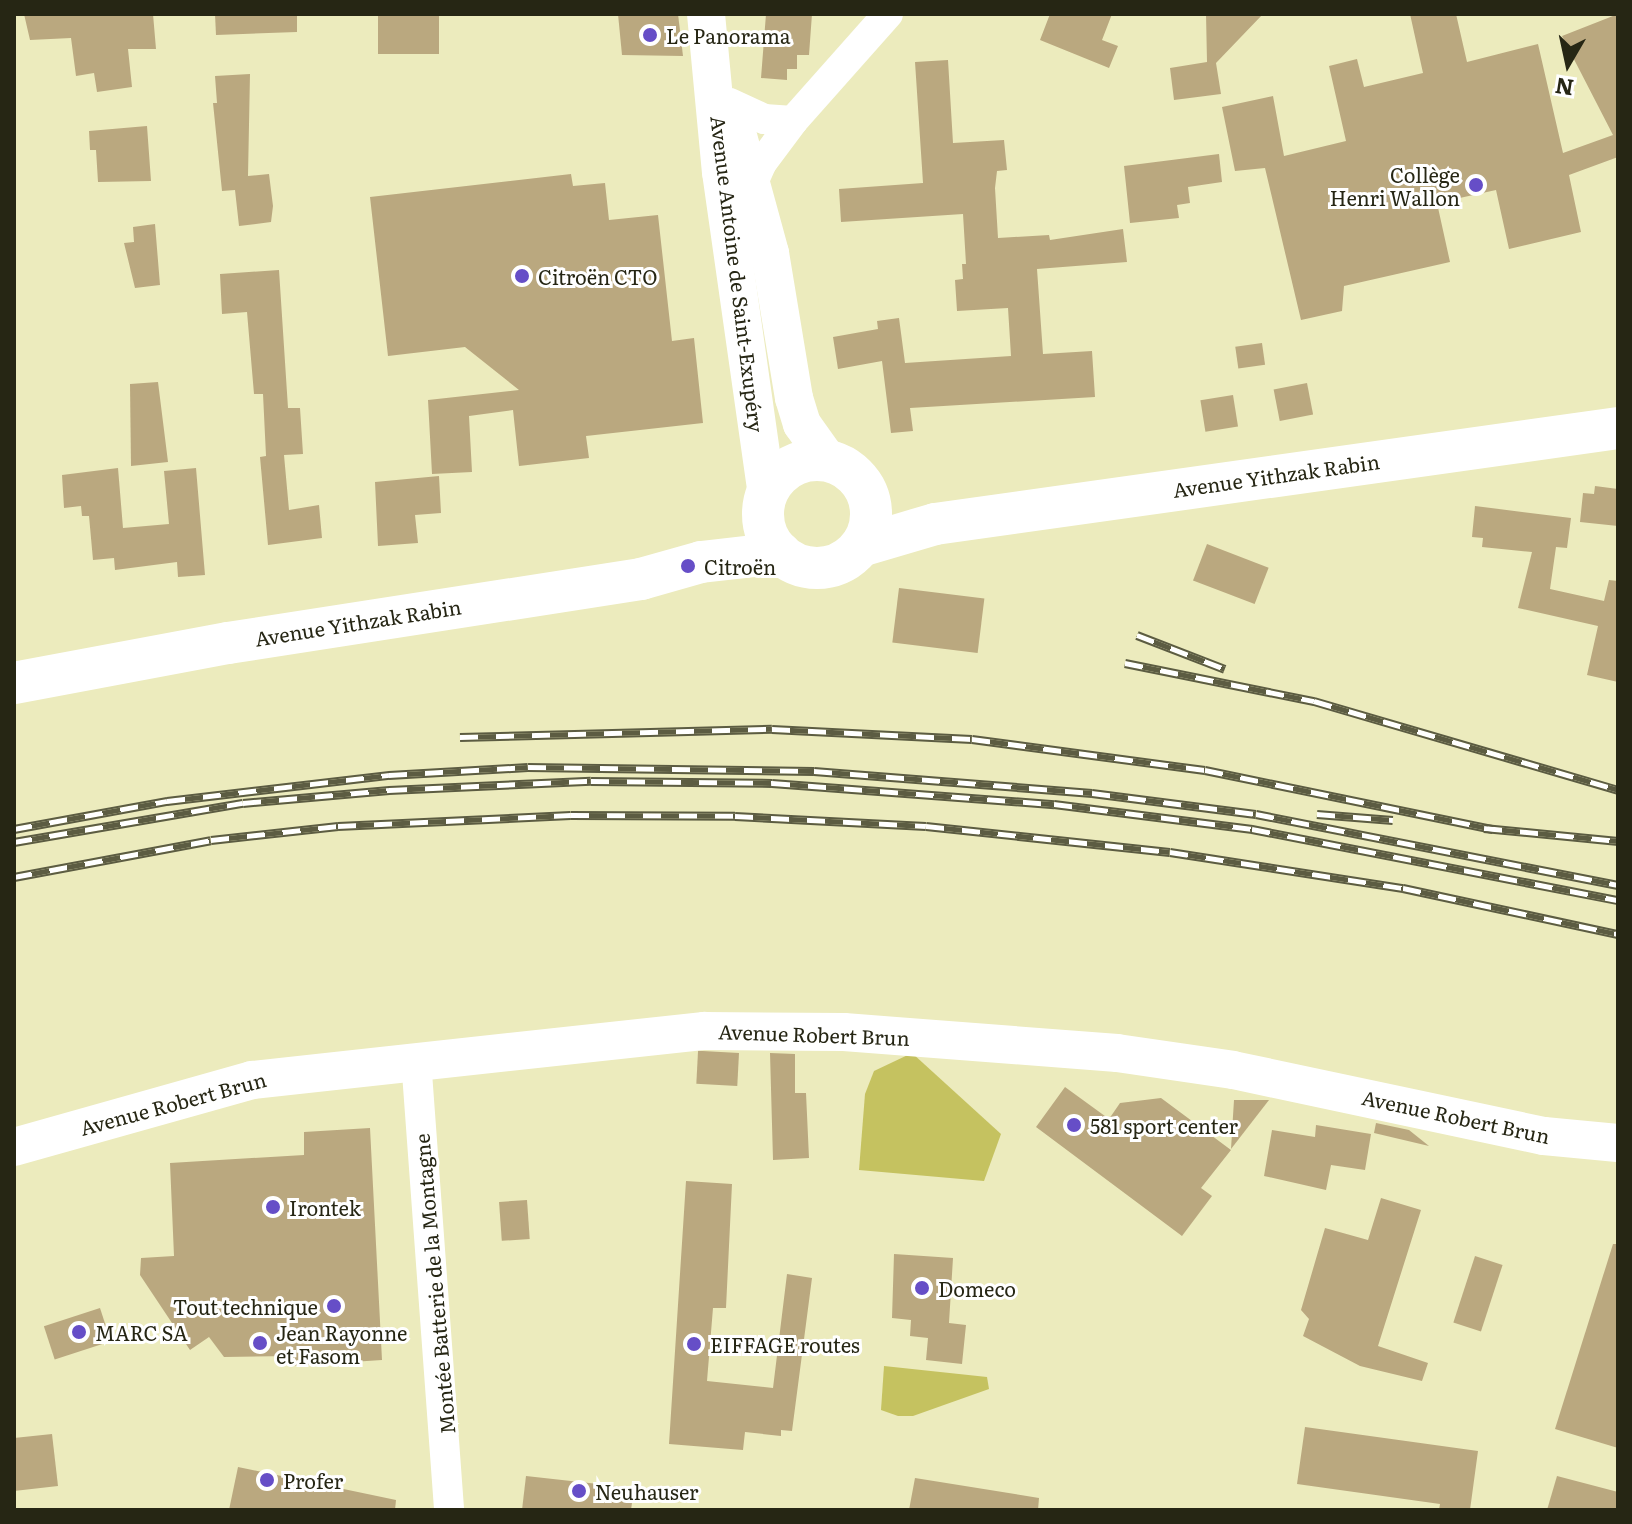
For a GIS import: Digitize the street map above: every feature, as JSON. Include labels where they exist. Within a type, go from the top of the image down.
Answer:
[{"type":"main road","name":"Avenue Yithzak Rabin","points":[[861,546],[935,524],[1351,464],[1547,442],[1618,428]]},
{"type":"main road","points":[[829,462],[846,469],[869,498],[871,514],[861,546],[831,567],[813,568],[780,553],[770,541],[765,501],[792,467],[829,462]]},
{"type":"main road","name":"Avenue Yithzak Rabin","points":[[869,498],[935,524]]},
{"type":"main road","name":"Avenue Yithzak Rabin","points":[[701,562],[765,501]]},
{"type":"main road","name":"Avenue Yithzak Rabin","points":[[14,683],[513,596],[641,579],[701,562],[780,553]]},
{"type":"street","name":"Avenue Antoine de Saint-Exupéry","points":[[706,14],[765,501]]},
{"type":"street","points":[[735,265],[751,184],[793,121],[888,14]]},
{"type":"street","name":"Avenue Antoine de Saint-Exupéry","points":[[712,52],[730,103],[770,253],[794,398],[802,424],[829,462]]},
{"type":"street","points":[[730,103],[764,119],[793,121]]},
{"type":"street","name":"Avenue Robert Brun","points":[[14,1147],[252,1080],[416,1059],[704,1031],[939,1039],[1117,1053],[1233,1070],[1544,1136],[1618,1143]]},
{"type":"street","name":"Montée Batterie de la Montagne","points":[[416,1059],[449,1510]]},
{"type":"shaded area","points":[[912,1053],[1001,1134],[984,1181],[859,1170],[865,1094],[874,1071]]},
{"type":"shaded area","points":[[884,1366],[987,1377],[989,1389],[913,1416],[898,1416],[881,1410]]},
{"type":"building","points":[[24,14],[153,14],[156,49],[128,49],[132,87],[97,92],[94,73],[76,76],[71,38],[30,40]]},
{"type":"building","points":[[215,14],[297,14],[297,32],[216,35]]},
{"type":"building","points":[[378,14],[439,14],[439,54],[378,54]]},
{"type":"building","name":"Le Panorama","points":[[618,14],[678,14],[683,56],[622,55]]},
{"type":"building","points":[[766,14],[812,14],[809,55],[797,55],[797,69],[787,69],[787,80],[761,78]]},
{"type":"building","points":[[1050,14],[1112,14],[1102,40],[1118,46],[1109,68],[1040,40]]},
{"type":"building","points":[[1206,14],[1263,14],[1216,63],[1221,94],[1174,100],[1170,68],[1207,62]]},
{"type":"building","points":[[1410,14],[1456,14],[1467,62],[1538,44],[1563,153],[1613,135],[1562,36],[1618,14],[1618,157],[1569,175],[1581,232],[1509,249],[1496,190],[1437,203],[1450,262],[1344,286],[1342,311],[1301,320],[1265,168],[1235,171],[1222,107],[1273,96],[1284,156],[1346,141],[1329,66],[1357,59],[1364,87],[1423,73]]},
{"type":"building","points":[[948,60],[953,143],[1004,140],[1007,170],[997,171],[995,188],[998,238],[1049,235],[1050,240],[1123,229],[1127,262],[1037,269],[1043,354],[1092,351],[1095,397],[910,408],[913,431],[891,433],[882,361],[838,369],[833,337],[878,329],[877,321],[899,318],[905,363],[1011,356],[1008,308],[957,311],[955,280],[963,279],[962,264],[966,264],[963,214],[841,222],[839,189],[923,183],[915,62]]},
{"type":"building","points":[[250,74],[248,176],[269,174],[273,206],[271,222],[239,226],[235,190],[222,191],[213,103],[217,103],[215,76]]},
{"type":"building","points":[[147,126],[151,181],[98,182],[96,150],[90,150],[89,131]]},
{"type":"building","points":[[1219,154],[1222,182],[1188,187],[1190,203],[1177,205],[1179,218],[1130,223],[1124,166]]},
{"type":"building","name":"Citroën CTO","points":[[571,174],[573,186],[605,183],[609,220],[658,215],[672,341],[694,338],[703,423],[586,436],[589,458],[519,466],[513,410],[469,416],[472,472],[432,474],[428,400],[519,390],[465,347],[388,356],[370,197]]},
{"type":"building","points":[[155,224],[160,285],[135,288],[124,243],[134,242],[133,227]]},
{"type":"building","points":[[279,270],[288,408],[300,408],[303,454],[284,455],[289,510],[319,505],[322,538],[268,545],[260,457],[266,456],[263,394],[254,394],[247,312],[222,314],[220,274]]},
{"type":"building","points":[[1262,343],[1265,365],[1238,369],[1235,347]]},
{"type":"building","points":[[158,382],[168,462],[131,466],[130,384]]},
{"type":"building","points":[[1307,383],[1313,414],[1280,421],[1274,389]]},
{"type":"building","points":[[1233,395],[1238,427],[1205,432],[1200,400]]},
{"type":"building","points":[[118,468],[123,528],[169,524],[164,471],[196,468],[205,575],[178,577],[177,562],[115,570],[114,558],[93,560],[89,516],[82,516],[81,506],[64,508],[62,475]]},
{"type":"building","points":[[439,476],[441,513],[415,515],[418,543],[378,546],[375,482]]},
{"type":"building","points":[[1595,486],[1618,489],[1618,526],[1580,522],[1583,493],[1594,494]]},
{"type":"building","points":[[1475,506],[1571,518],[1567,548],[1556,547],[1550,589],[1604,601],[1609,580],[1618,581],[1618,682],[1587,675],[1598,626],[1518,608],[1532,552],[1482,547],[1483,538],[1472,537]]},
{"type":"building","points":[[1207,544],[1269,568],[1255,604],[1193,580]]},
{"type":"building","points":[[899,588],[984,598],[978,653],[892,643]]},
{"type":"building","points":[[698,1051],[739,1053],[737,1086],[696,1084]]},
{"type":"building","points":[[770,1053],[795,1054],[795,1093],[806,1093],[809,1158],[773,1160]]},
{"type":"building","points":[[1065,1087],[1109,1119],[1120,1103],[1161,1098],[1231,1150],[1201,1188],[1212,1196],[1182,1236],[1036,1127]]},
{"type":"building","points":[[1234,1100],[1269,1100],[1231,1149]]},
{"type":"building","points":[[1376,1123],[1409,1130],[1429,1146],[1374,1133]]},
{"type":"building","points":[[1316,1125],[1371,1134],[1365,1170],[1331,1165],[1326,1190],[1264,1176],[1272,1130],[1315,1137]]},
{"type":"building","points":[[370,1128],[382,1360],[291,1366],[290,1356],[224,1357],[209,1337],[190,1350],[140,1275],[141,1258],[174,1256],[170,1163],[304,1155],[304,1132]]},
{"type":"building","name":"EIFFAGE routes","points":[[686,1181],[732,1184],[726,1308],[713,1308],[707,1381],[773,1388],[787,1274],[812,1278],[792,1431],[781,1430],[781,1436],[745,1432],[743,1450],[669,1444]]},
{"type":"building","points":[[1381,1198],[1421,1210],[1378,1346],[1428,1363],[1422,1381],[1360,1366],[1303,1336],[1309,1319],[1301,1310],[1325,1228],[1368,1240]]},
{"type":"building","points":[[527,1200],[530,1239],[502,1241],[499,1202]]},
{"type":"building","points":[[1613,1244],[1618,1244],[1618,1448],[1555,1429]]},
{"type":"building","name":"Domeco","points":[[894,1254],[953,1258],[949,1323],[966,1325],[962,1364],[926,1360],[928,1338],[910,1336],[911,1320],[892,1318]]},
{"type":"building","points":[[1475,1256],[1503,1265],[1481,1332],[1453,1323]]},
{"type":"building","name":"MARC SA","points":[[100,1308],[111,1341],[55,1360],[44,1326]]},
{"type":"building","points":[[1305,1427],[1478,1451],[1470,1510],[1439,1510],[1440,1504],[1297,1484]]},
{"type":"building","points":[[52,1434],[58,1486],[14,1491],[14,1438]]},
{"type":"building","name":"Profer","points":[[238,1467],[396,1500],[395,1510],[229,1510]]},
{"type":"building","name":"Neuhauser","points":[[526,1476],[634,1488],[631,1510],[522,1510]]},
{"type":"building","points":[[1557,1476],[1618,1492],[1618,1510],[1547,1510]]},
{"type":"building","points":[[915,1478],[1039,1498],[1038,1510],[909,1510]]},
{"type":"railway","points":[[1137,635],[1225,669]]},
{"type":"railway","points":[[1125,663],[1314,701],[1618,790]]},
{"type":"railway","points":[[460,737],[772,729],[972,739],[1205,770],[1493,829]]},
{"type":"railway","points":[[14,829],[167,801],[389,775],[528,767],[814,771],[1092,793],[1256,814],[1618,885]]},
{"type":"railway","points":[[14,842],[243,803],[389,790],[591,781],[772,783],[1054,804],[1252,829],[1618,900]]},
{"type":"railway","points":[[1317,814],[1393,820]]},
{"type":"railway","points":[[14,877],[211,840],[338,826],[571,815],[735,816],[926,826],[1170,852],[1403,888],[1618,934]]},
{"type":"railway","points":[[1484,828],[1618,841]]},
{"type":"place","name":"Le Panorama","points":[[650,35]]},
{"type":"place","name":"Collège Henri Wallon","points":[[1476,185]]},
{"type":"place","name":"Citroën CTO","points":[[522,276]]},
{"type":"place","name":"Citroën","points":[[688,566]]},
{"type":"place","name":"581 sport center","points":[[1074,1125]]},
{"type":"place","name":"Irontek","points":[[273,1207]]},
{"type":"place","name":"Domeco","points":[[922,1288]]},
{"type":"place","name":"Tout technique","points":[[334,1306]]},
{"type":"place","name":"MARC SA","points":[[79,1332]]},
{"type":"place","name":"Jean Rayonne et Fasom","points":[[260,1343]]},
{"type":"place","name":"EIFFAGE routes","points":[[694,1344]]},
{"type":"place","name":"Profer","points":[[267,1480]]},
{"type":"place","name":"Neuhauser","points":[[579,1491]]}]
